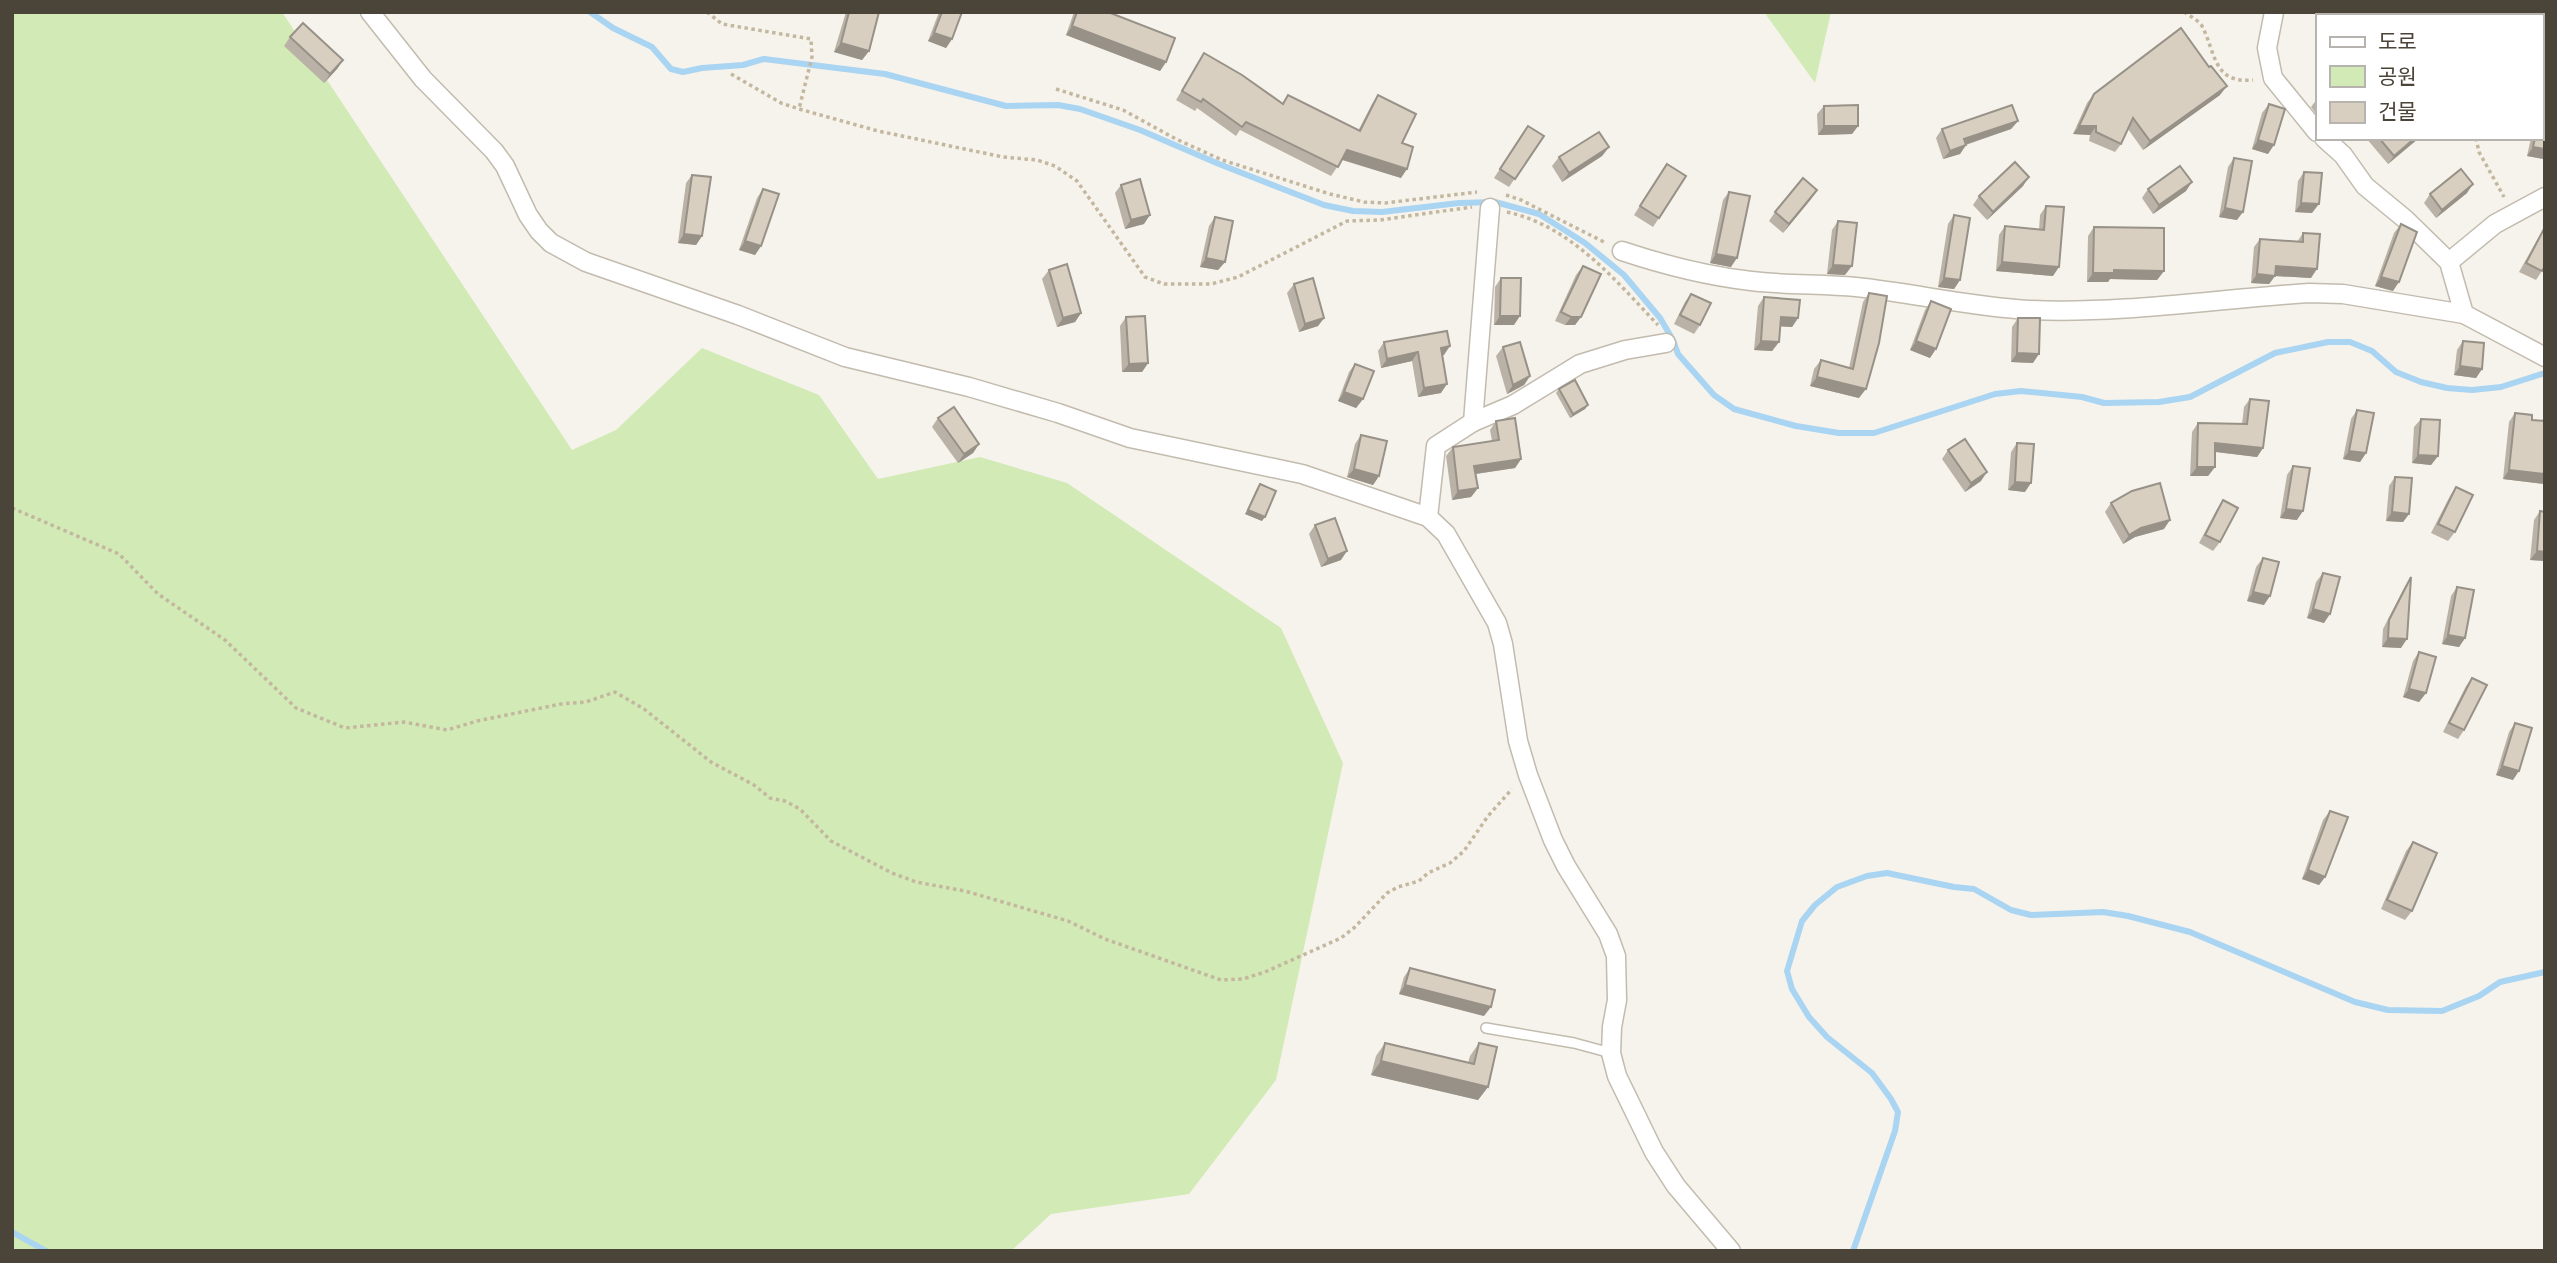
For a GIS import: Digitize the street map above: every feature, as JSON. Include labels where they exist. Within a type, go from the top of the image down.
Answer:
[{"type":"street","points":[[370,12],[423,79],[494,151],[505,166],[528,215],[540,231],[551,243],[586,262],[738,315],[845,357],[970,387],[1130,438],[1302,474],[1428,517],[1446,534],[1497,623],[1503,644],[1518,741],[1528,775],[1557,848],[1608,934],[1616,956],[1617,1000],[1611,1053],[1616,1076],[1654,1152],[1676,1186],[1731,1251]]},
{"type":"street","points":[[2274,12],[2267,48],[2273,78],[2316,131]]},
{"type":"street","points":[[2326,140],[2343,155],[2365,186],[2405,219],[2449,262],[2464,314]]},
{"type":"street","points":[[2449,262],[2495,224],[2545,197]]},
{"type":"street","points":[[1473,422],[1490,198]]},
{"type":"street","points":[[1622,251],[1697,272],[1753,281],[1894,291],[2026,309],[2108,309],[2309,293],[2343,294],[2464,314],[2545,357]]},
{"type":"street","points":[[1428,517],[1436,446],[1473,422],[1513,405],[1580,364],[1625,350],[1666,343]]},
{"type":"lane","points":[[1486,1028],[1574,1043],[1611,1053]]},
{"type":"path","points":[[708,12],[722,24],[811,39],[812,57],[799,109]]},
{"type":"path","points":[[2184,12],[2201,23],[2222,73],[2233,80],[2273,78]]},
{"type":"path","points":[[731,74],[781,103],[799,109],[878,131],[1003,157],[1037,160],[1055,166],[1077,181],[1145,277],[1164,284],[1211,284],[1238,277],[1347,221],[1380,220],[1468,207],[1490,198]]},
{"type":"path","points":[[1056,89],[1123,110],[1222,160],[1330,194],[1364,202],[1385,203],[1490,198],[1521,200],[1622,251]]},
{"type":"path","points":[[2476,140],[2479,152],[2513,214]]},
{"type":"path","points":[[1490,198],[1581,248],[1658,325],[1666,343]]},
{"type":"path","points":[[12,508],[119,554],[158,594],[225,640],[296,708],[345,728],[404,722],[447,730],[477,721],[561,704],[586,702],[615,692],[644,709],[711,762],[754,785],[769,798],[785,801],[800,809],[831,841],[892,873],[916,882],[965,891],[1068,921],[1105,939],[1221,981],[1243,979],[1265,972],[1341,938],[1387,893],[1419,881],[1428,873],[1450,863],[1464,850],[1506,794],[1528,775]]},
{"type":"path","points":[[1451,1251],[1474,1251]]},
{"type":"green space","points":[[12,12],[282,12],[572,450],[616,430],[702,348],[819,395],[878,479],[980,457],[1067,483],[1281,628],[1343,763],[1276,1080],[1189,1194],[1051,1214],[1011,1251],[12,1251]]},
{"type":"green space","points":[[1764,12],[1831,12],[1815,83]]},
{"type":"building","points":[[849,12],[879,12],[869,51],[841,43]]},
{"type":"building","points":[[942,12],[962,12],[952,39],[934,33]]},
{"type":"building","points":[[1077,12],[1108,12],[1175,38],[1166,62],[1072,26]]},
{"type":"building","points":[[2460,12],[2497,12],[2494,14]]},
{"type":"building","points":[[303,23],[343,60],[330,74],[290,37]]},
{"type":"building","points":[[2181,28],[2209,67],[2211,66],[2227,86],[2150,141],[2133,118],[2121,144],[2096,132],[2096,126],[2079,126],[2094,94]]},
{"type":"building","points":[[1204,53],[1242,75],[1283,104],[1288,95],[1360,131],[1378,95],[1416,114],[1402,143],[1413,147],[1407,169],[1347,150],[1338,167],[1246,122],[1242,127],[1203,99],[1201,102],[1182,91]]},
{"type":"building","points":[[2545,92],[2545,149],[2533,147],[2535,140],[2543,140]]},
{"type":"building","points":[[2269,104],[2285,109],[2274,145],[2258,140]]},
{"type":"building","points":[[1858,105],[1858,126],[1824,126],[1824,106]]},
{"type":"building","points":[[2012,105],[2018,121],[1964,139],[1966,145],[1950,151],[1942,129]]},
{"type":"building","points":[[1528,126],[1544,136],[1515,179],[1500,169]]},
{"type":"building","points":[[1599,132],[1609,147],[1569,173],[1559,157]]},
{"type":"building","points":[[2381,140],[2413,140],[2394,156]]},
{"type":"building","points":[[2234,158],[2252,161],[2243,212],[2225,208]]},
{"type":"building","points":[[2015,162],[2029,177],[1993,212],[1979,196]]},
{"type":"building","points":[[1667,164],[1686,176],[1659,218],[1640,206]]},
{"type":"building","points":[[2180,166],[2192,182],[2159,205],[2148,189]]},
{"type":"building","points":[[2461,169],[2473,184],[2442,210],[2430,194]]},
{"type":"building","points":[[2304,172],[2322,173],[2319,204],[2301,203]]},
{"type":"building","points":[[692,175],[711,177],[702,236],[684,234]]},
{"type":"building","points":[[1803,178],[1817,190],[1789,224],[1775,212]]},
{"type":"building","points":[[1140,179],[1150,215],[1131,220],[1121,185]]},
{"type":"building","points":[[763,189],[779,194],[761,246],[745,241]]},
{"type":"building","points":[[1729,192],[1750,196],[1737,258],[1716,254]]},
{"type":"building","points":[[2046,206],[2064,207],[2059,267],[2002,262],[2005,226],[2044,230]]},
{"type":"building","points":[[1954,215],[1970,218],[1960,280],[1944,278]]},
{"type":"building","points":[[1215,217],[1233,221],[1225,262],[1206,258]]},
{"type":"building","points":[[1838,221],[1857,223],[1852,266],[1833,265]]},
{"type":"building","points":[[2401,224],[2417,232],[2399,282],[2381,277]]},
{"type":"building","points":[[2094,227],[2164,228],[2164,271],[2114,270],[2114,273],[2093,273]]},
{"type":"building","points":[[2545,227],[2545,266],[2542,271],[2526,263]]},
{"type":"building","points":[[2303,233],[2320,234],[2317,269],[2276,266],[2275,276],[2257,274],[2260,239],[2303,242]]},
{"type":"building","points":[[1067,264],[1081,313],[1063,318],[1049,270]]},
{"type":"building","points":[[1583,266],[1601,274],[1581,317],[1571,317],[1561,312]]},
{"type":"building","points":[[1313,278],[1324,318],[1305,324],[1294,284]]},
{"type":"building","points":[[1501,278],[1521,278],[1520,316],[1500,316]]},
{"type":"building","points":[[1869,293],[1887,296],[1879,343],[1866,389],[1817,377],[1821,360],[1853,369]]},
{"type":"building","points":[[1691,294],[1711,303],[1700,325],[1680,315]]},
{"type":"building","points":[[1764,297],[1800,300],[1798,318],[1781,317],[1779,342],[1761,341]]},
{"type":"building","points":[[1931,301],[1951,309],[1936,349],[1916,341]]},
{"type":"building","points":[[1145,316],[1148,363],[1129,364],[1126,317]]},
{"type":"building","points":[[2018,318],[2040,318],[2039,354],[2017,353]]},
{"type":"building","points":[[1447,331],[1450,346],[1441,348],[1447,384],[1424,388],[1418,352],[1387,359],[1384,342]]},
{"type":"building","points":[[2463,341],[2484,343],[2482,369],[2460,366]]},
{"type":"building","points":[[1520,342],[1530,376],[1513,385],[1503,347]]},
{"type":"building","points":[[1355,364],[1374,371],[1363,399],[1344,392]]},
{"type":"building","points":[[1575,380],[1588,405],[1573,414],[1559,389]]},
{"type":"building","points":[[2250,399],[2269,401],[2263,448],[2215,443],[2215,467],[2197,467],[2198,423],[2247,424]]},
{"type":"building","points":[[954,407],[979,444],[964,454],[938,418]]},
{"type":"building","points":[[2357,410],[2374,413],[2366,453],[2349,451]]},
{"type":"building","points":[[2515,413],[2532,415],[2532,420],[2545,421],[2545,474],[2509,470]]},
{"type":"building","points":[[1515,418],[1521,459],[1474,466],[1478,488],[1458,491],[1453,447],[1499,440],[1496,421]]},
{"type":"building","points":[[2421,419],[2440,420],[2438,456],[2418,455]]},
{"type":"building","points":[[1361,435],[1387,441],[1379,476],[1354,469]]},
{"type":"building","points":[[1965,439],[1987,472],[1971,483],[1948,450]]},
{"type":"building","points":[[2017,443],[2034,444],[2031,483],[2015,482]]},
{"type":"building","points":[[2293,466],[2310,468],[2303,511],[2286,509]]},
{"type":"building","points":[[2395,477],[2412,478],[2409,514],[2392,512]]},
{"type":"building","points":[[2160,483],[2170,520],[2141,528],[2129,535],[2111,503],[2132,491]]},
{"type":"building","points":[[1260,484],[1276,491],[1265,517],[1248,510]]},
{"type":"building","points":[[2456,487],[2473,495],[2455,532],[2438,524]]},
{"type":"building","points":[[2223,500],[2238,508],[2220,542],[2205,535]]},
{"type":"building","points":[[2540,511],[2545,512],[2545,552],[2537,551]]},
{"type":"building","points":[[1335,518],[1347,551],[1328,559],[1315,525]]},
{"type":"building","points":[[2263,558],[2279,562],[2270,596],[2253,592]]},
{"type":"building","points":[[2323,573],[2340,577],[2330,614],[2313,609]]},
{"type":"building","points":[[2411,577],[2407,639],[2388,638],[2389,620]]},
{"type":"building","points":[[2457,587],[2474,590],[2465,638],[2448,635]]},
{"type":"building","points":[[2419,652],[2436,657],[2426,693],[2409,689]]},
{"type":"building","points":[[2472,678],[2487,685],[2464,730],[2449,723]]},
{"type":"building","points":[[2515,723],[2532,728],[2519,771],[2502,766]]},
{"type":"building","points":[[2330,811],[2348,817],[2325,877],[2308,870]]},
{"type":"building","points":[[2413,842],[2437,853],[2412,911],[2387,900]]},
{"type":"building","points":[[1410,968],[1495,990],[1491,1007],[1405,985]]},
{"type":"building","points":[[1385,1043],[1474,1064],[1479,1043],[1497,1047],[1488,1087],[1381,1061]]},
{"type":"waterway","points":[[590,12],[613,28],[652,47],[671,69],[683,72],[743,65],[764,59],[885,74],[1006,106],[1058,105],[1080,109],[1140,130],[1324,205],[1353,211],[1382,212],[1459,203],[1495,202],[1539,214],[1585,243],[1624,275],[1660,318],[1678,354],[1714,395],[1734,409],[1796,426],[1839,433],[1874,433],[1995,394],[2021,391],[2082,397],[2104,403],[2159,402],[2190,397],[2275,353],[2328,342],[2350,342],[2372,351],[2396,372],[2447,388],[2472,390],[2501,387],[2545,373]]},
{"type":"waterway","points":[[1853,1251],[1895,1131],[1898,1112],[1872,1073],[1827,1037],[1809,1017],[1792,989],[1787,971],[1802,921],[1815,905],[1837,887],[1867,876],[1887,873],[1974,889],[2011,910],[2031,915],[2103,912],[2128,916],[2190,932],[2355,1002],[2388,1010],[2442,1011],[2479,996],[2500,982],[2545,972]]},
{"type":"waterway","points":[[12,1232],[46,1251]]}]
